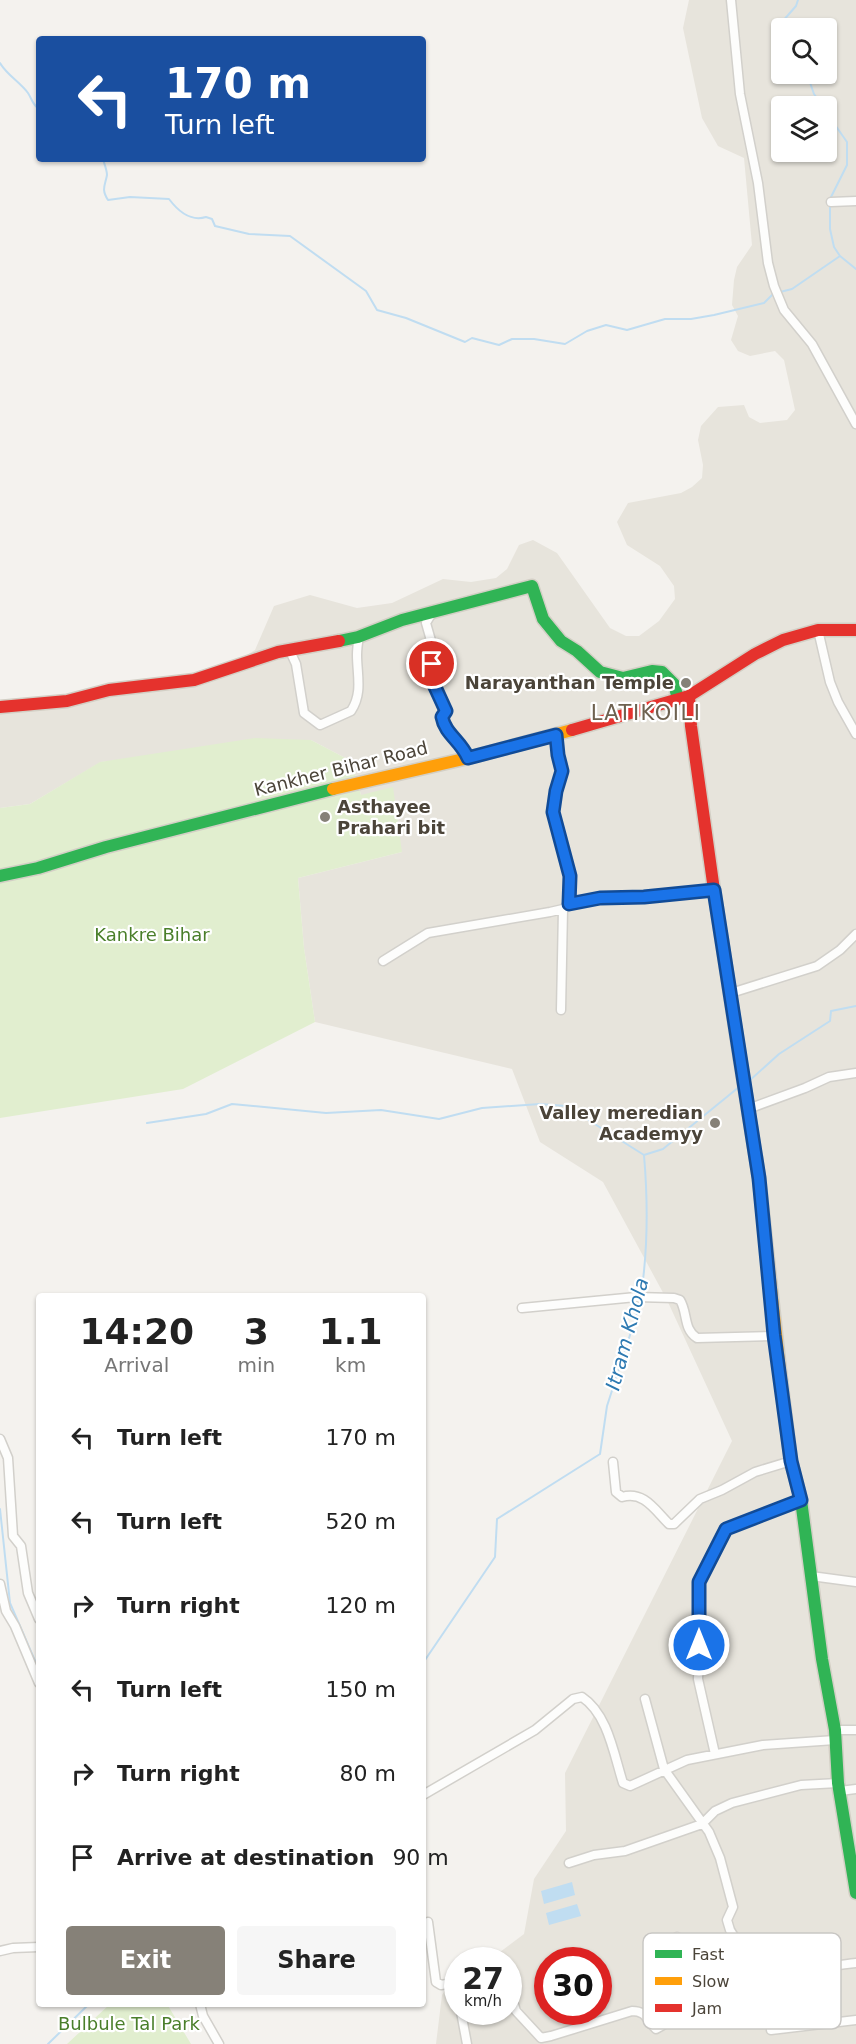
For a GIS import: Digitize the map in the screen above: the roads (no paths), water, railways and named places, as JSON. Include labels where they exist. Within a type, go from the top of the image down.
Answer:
[{"type":"street","points":[[731,0],[740,94],[758,183],[768,263],[774,286],[789,317],[812,344],[856,424]]},
{"type":"street","points":[[831,202],[856,201]]},
{"type":"street","points":[[0,707],[67,701],[109,690],[194,680],[289,649],[359,636],[402,620],[532,586],[543,619],[561,641],[578,651],[600,672],[623,678],[652,671],[662,672],[674,684],[683,697],[698,766],[736,1042],[759,1178],[774,1335],[791,1461],[801,1500],[822,1659],[835,1735],[839,1787],[856,1893]]},
{"type":"street","points":[[432,614],[426,623],[434,651],[430,676],[446,711],[442,717],[444,723],[448,731],[464,747],[468,758]]},
{"type":"street","points":[[818,630],[830,682],[856,734]]},
{"type":"street","name":"Kankher Bihar Road","points":[[0,876],[38,868],[106,847],[376,777],[468,758],[556,735],[683,697],[783,640],[818,630],[856,630]]},
{"type":"street","points":[[289,649],[296,664],[304,713],[320,725],[354,708],[358,698],[360,680],[357,654],[359,636]]},
{"type":"street","points":[[556,735],[562,771],[553,812],[570,876],[566,906],[561,1010]]},
{"type":"street","points":[[382,961],[428,933],[600,898],[644,897],[714,890]]},
{"type":"street","points":[[731,993],[817,966],[840,950],[856,934]]},
{"type":"street","points":[[748,1109],[829,1077],[856,1073]]},
{"type":"street","points":[[522,1308],[646,1296],[674,1298],[683,1304],[688,1330],[697,1338],[774,1335]]},
{"type":"street","points":[[0,1439],[8,1458],[12,1536],[21,1546],[28,1593],[36,1612]]},
{"type":"street","points":[[613,1462],[616,1492],[622,1497],[632,1495],[644,1498],[669,1524],[674,1524],[700,1499],[755,1472],[791,1461]]},
{"type":"street","points":[[715,1754],[698,1679],[699,1582],[726,1529],[801,1500]]},
{"type":"street","points":[[811,1576],[855,1579]]},
{"type":"street","points":[[0,1584],[6,1611],[15,1626],[36,1676]]},
{"type":"street","points":[[426,1793],[535,1730],[573,1699],[582,1696],[589,1701],[602,1720],[623,1783],[630,1786],[687,1760],[856,1730]]},
{"type":"street","points":[[645,1699],[664,1769],[713,1841],[733,1906],[727,1920],[732,1933]]},
{"type":"street","points":[[569,1863],[594,1855],[625,1851],[702,1824],[715,1811],[732,1803],[801,1785],[856,1790]]},
{"type":"street","points":[[428,1922],[436,1982],[444,1985]]},
{"type":"street","points":[[0,1951],[36,1947]]},
{"type":"street","points":[[841,1965],[856,1963]]},
{"type":"street","points":[[201,2007],[203,2016],[219,2044]]},
{"type":"street","points":[[522,2017],[541,2038],[632,2011],[643,2012]]},
{"type":"street","points":[[841,2022],[856,2020]]},
{"type":"street","points":[[463,2025],[467,2044]]},
{"type":"street","points":[[771,2030],[780,2029]]},
{"type":"water","points":[[572,1882],[575,1895],[544,1904],[541,1891]]},
{"type":"water","points":[[577,1904],[581,1916],[549,1925],[546,1913]]},
{"type":"waterway","name":"Itram Khola","points":[[786,18],[798,0]]},
{"type":"waterway","points":[[0,63],[25,89],[36,106]]},
{"type":"waterway","name":"Itram Khola","points":[[810,84],[816,96]]},
{"type":"waterway","name":"Itram Khola","points":[[837,128],[847,142],[847,165],[830,199],[830,229],[834,247],[840,256],[856,269]]},
{"type":"waterway","points":[[104,162],[107,175],[104,190],[108,200],[130,197],[169,199],[176,208],[190,217],[212,219],[215,226],[249,234],[290,236],[366,291],[377,310],[406,318],[465,342],[472,338],[499,345],[512,339],[534,339],[565,344],[587,331],[606,325],[627,330],[665,319],[691,319],[714,315],[764,303],[774,293]]},
{"type":"waterway","points":[[780,292],[792,289],[840,256]]},
{"type":"waterway","name":"Itram Khola","points":[[749,1081],[779,1054],[830,1021],[831,1011],[856,1006]]},
{"type":"waterway","name":"Itram Khola","points":[[641,1295],[647,1225],[644,1155],[663,1149],[739,1087]]},
{"type":"waterway","points":[[147,1123],[206,1114],[232,1104],[326,1113],[381,1110],[439,1119],[482,1108],[540,1104],[566,1106],[644,1155]]},
{"type":"waterway","name":"Itram Khola","points":[[426,1659],[495,1557],[497,1519],[600,1454],[607,1406],[641,1301]]},
{"type":"waterway","name":"Itram Khola","points":[[0,1509],[10,1603],[36,1663]]},
{"type":"waterway","name":"Itram Khola","points":[[48,2044],[86,2007]]},
{"type":"place","name":"Narayanthan Temple","points":[[686,683]]},
{"type":"place","name":"Asthayee Prahari bit","points":[[325,817]]},
{"type":"place","name":"Valley meredian Academyy","points":[[715,1123]]},
{"type":"district","name":"LATIKOILI","points":[[646,713]]},
{"type":"park label","name":"Kankre Bihar","points":[[152,935]]},
{"type":"park label","name":"Bulbule Tal Park","points":[[129,2024]]}]
